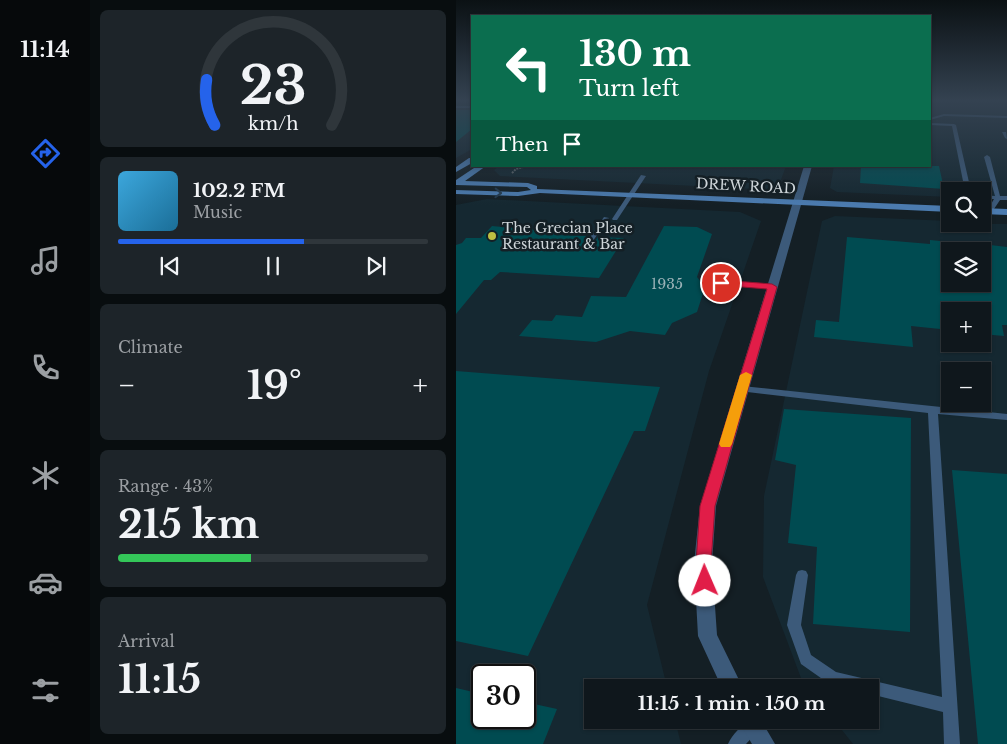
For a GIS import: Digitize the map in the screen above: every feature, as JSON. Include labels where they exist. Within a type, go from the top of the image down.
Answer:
[{"type":"street","points":[[456,170],[471,161]]},
{"type":"street","points":[[456,186],[481,167]]},
{"type":"street","points":[[729,679],[708,636],[704,563],[708,506],[808,167]]},
{"type":"street","name":"DREW ROAD","points":[[456,186],[518,194],[540,191],[941,209]]},
{"type":"street","points":[[991,211],[1007,212]]},
{"type":"lane","points":[[956,136],[966,182]]},
{"type":"lane","points":[[987,157],[998,198]]},
{"type":"lane","points":[[615,219],[643,176]]},
{"type":"lane","points":[[991,198],[1007,198]]},
{"type":"lane","points":[[991,206],[998,198]]},
{"type":"lane","points":[[588,244],[606,218]]},
{"type":"lane","points":[[721,283],[772,287]]},
{"type":"lane","points":[[742,389],[1007,417]]},
{"type":"lane","points":[[933,410],[952,744]]},
{"type":"lane","points":[[802,575],[794,625],[806,659],[833,678],[950,706]]},
{"type":"lane","points":[[736,744],[755,730]]},
{"type":"shaded area","points":[[456,136],[471,136],[471,150],[456,158]]},
{"type":"shaded area","points":[[931,136],[1007,136],[1007,200],[991,199],[991,182],[941,182],[941,197],[837,192],[830,188],[834,167],[931,167]]},
{"type":"shaded area","points":[[498,167],[786,167],[778,188],[774,190],[500,176],[494,170]]},
{"type":"shaded area","points":[[487,199],[740,212],[761,221],[709,371],[647,605],[665,679],[584,679],[584,729],[677,729],[681,744],[456,744],[456,205]]},
{"type":"shaded area","points":[[835,216],[941,221],[941,232],[991,232],[991,224],[1007,224],[1007,744],[853,744],[841,729],[879,729],[879,679],[801,678],[763,577],[764,496],[822,221]]},
{"type":"building","points":[[456,136],[464,136],[456,142]]},
{"type":"building","points":[[939,166],[942,182],[941,189],[860,183],[861,167]]},
{"type":"building","points":[[492,226],[556,232],[554,235],[588,236],[583,244],[586,247],[592,246],[598,237],[624,238],[599,278],[500,272],[491,280],[484,280],[456,314],[456,245],[462,243],[466,238],[481,238]]},
{"type":"building","points":[[664,226],[697,227],[712,234],[697,277],[705,287],[697,312],[672,323],[665,335],[630,331],[596,342],[519,336],[532,320],[552,321],[556,315],[582,317],[591,296],[626,297]]},
{"type":"building","points":[[847,237],[930,244],[930,240],[950,242],[941,242],[941,292],[991,292],[991,245],[1007,247],[1007,325],[1002,325],[1004,336],[991,335],[991,302],[941,302],[941,329],[911,326],[913,347],[814,337],[816,320],[839,322]]},
{"type":"building","points":[[456,371],[660,387],[645,431],[634,431],[528,656],[456,641]]},
{"type":"building","points":[[784,409],[911,418],[910,632],[813,624],[817,547],[788,543],[796,465],[775,460]]},
{"type":"building","points":[[952,470],[1007,474],[1007,744],[978,744]]},
{"type":"building","points":[[456,688],[471,691],[471,729],[536,729],[536,704],[557,709],[543,744],[456,744]]},
{"type":"slow traffic","points":[[726,444],[746,375]]},
{"type":"place","name":"The Grecian Place Restaurant & Bar","points":[[492,236]]},
{"type":"route","points":[[705,581],[704,563],[708,506],[772,287],[721,283]]}]
